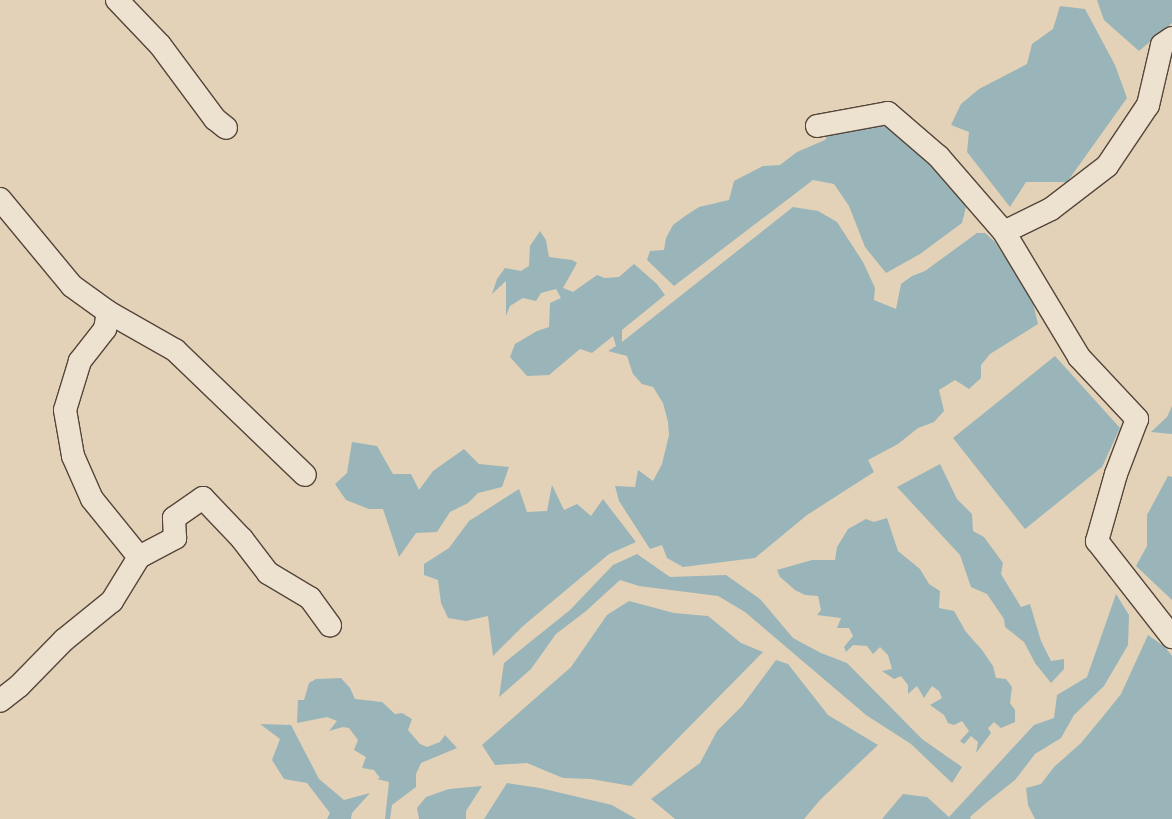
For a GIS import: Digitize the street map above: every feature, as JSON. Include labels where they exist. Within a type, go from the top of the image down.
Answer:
[{"type":"street","points":[[117,0],[160,45],[215,119],[226,128]]},
{"type":"street","points":[[1004,232],[1051,209],[1107,166],[1148,104],[1162,45],[1172,38]]},
{"type":"street","points":[[817,126],[888,113],[939,157],[1004,232],[1079,357],[1137,419],[1116,474],[1097,541],[1172,637]]},
{"type":"street","points":[[0,198],[72,286],[108,312],[175,350],[305,475]]},
{"type":"street","points":[[108,312],[104,329],[80,361],[65,410],[73,456],[92,499],[139,557]]},
{"type":"street","points":[[0,701],[20,686],[64,640],[112,601],[139,557],[175,538],[174,518],[203,498],[242,539],[268,573],[310,598],[330,626]]},
{"type":"water","points":[[1097,0],[1172,0],[1172,23],[1139,51],[1104,20]]},
{"type":"water","points":[[1060,6],[1085,9],[1115,65],[1127,98],[1067,182],[1026,182],[1010,207],[967,152],[969,132],[951,125],[961,104],[979,89],[1027,64],[1032,44],[1053,29]]},
{"type":"water","points":[[847,116],[889,125],[933,160],[966,207],[962,223],[920,254],[886,273],[865,247],[849,206],[834,184],[813,180],[674,286],[647,260],[650,251],[664,250],[666,238],[673,225],[685,216],[699,207],[729,200],[734,181],[763,166],[780,165],[797,152],[825,140],[835,125]]},
{"type":"water","points":[[793,207],[818,211],[837,222],[863,262],[875,288],[874,300],[896,309],[901,284],[912,276],[925,271],[977,233],[985,233],[995,242],[1032,299],[1038,324],[990,354],[981,365],[981,378],[969,389],[955,380],[939,390],[944,411],[934,422],[918,428],[898,444],[868,460],[874,472],[807,515],[755,558],[683,567],[667,558],[662,545],[650,549],[619,501],[615,486],[635,487],[638,470],[653,481],[662,464],[669,435],[668,422],[663,403],[653,387],[642,384],[633,374],[627,356],[608,351],[616,346],[613,336],[592,353],[580,349],[549,375],[527,376],[510,357],[515,344],[537,331],[549,327],[550,303],[561,298],[556,289],[541,293],[536,301],[523,298],[510,306],[506,316],[506,281],[492,294],[497,279],[505,268],[521,271],[529,266],[530,246],[540,231],[546,240],[549,257],[572,260],[577,263],[563,288],[573,292],[597,275],[605,278],[619,277],[634,264],[657,284],[665,295],[622,330],[622,342]]},
{"type":"water","points":[[1055,356],[1120,428],[1102,467],[1025,529],[953,438]]},
{"type":"water","points":[[1172,406],[1172,434],[1151,432],[1167,417]]},
{"type":"water","points":[[352,442],[377,446],[393,474],[411,474],[419,490],[433,471],[464,449],[479,464],[509,467],[502,487],[478,493],[468,503],[450,512],[437,532],[416,533],[399,557],[383,509],[369,509],[346,500],[335,484],[347,473]]},
{"type":"water","points":[[940,464],[957,499],[972,514],[973,531],[984,537],[1003,563],[1001,574],[1021,607],[1030,604],[1041,641],[1051,661],[1064,659],[1064,669],[1051,683],[1035,663],[1024,642],[1005,627],[1004,619],[987,594],[971,587],[960,555],[897,487]]},
{"type":"water","points":[[1168,476],[1172,477],[1172,600],[1136,566],[1147,546],[1147,515]]},
{"type":"water","points":[[552,485],[564,510],[577,504],[591,516],[603,499],[636,542],[609,554],[523,626],[493,656],[488,616],[466,621],[448,618],[441,603],[438,580],[424,575],[424,564],[449,548],[469,521],[519,489],[527,512],[547,511]]},
{"type":"water","points":[[887,518],[898,551],[920,569],[929,584],[940,591],[939,608],[954,611],[966,632],[982,650],[993,666],[996,678],[1006,679],[1012,687],[1010,703],[1015,710],[1015,722],[1001,728],[994,722],[988,728],[991,733],[976,753],[978,742],[971,736],[964,744],[960,741],[969,731],[962,721],[954,725],[948,723],[944,715],[930,705],[942,698],[939,691],[932,686],[924,698],[917,686],[908,694],[908,685],[901,676],[894,679],[882,671],[892,669],[888,655],[880,647],[873,654],[867,646],[853,645],[846,652],[844,647],[853,636],[849,628],[837,628],[841,618],[817,615],[821,610],[818,596],[805,595],[795,590],[780,577],[777,570],[812,560],[835,560],[837,547],[848,529],[866,519],[874,522]]},
{"type":"water","points":[[637,554],[670,577],[726,575],[760,599],[793,638],[821,653],[847,663],[922,739],[962,767],[952,783],[911,744],[866,715],[745,612],[718,596],[639,586],[620,580],[586,611],[556,634],[531,669],[499,697],[504,663],[570,610],[613,565]]},
{"type":"water","points":[[1116,594],[1129,615],[1128,645],[1104,686],[1074,715],[1061,738],[1035,754],[1015,780],[970,817],[971,819],[882,819],[903,794],[927,797],[949,817],[1034,725],[1054,718],[1057,695],[1087,677]]},
{"type":"water","points":[[629,601],[674,613],[708,616],[741,643],[763,652],[631,786],[591,779],[563,778],[527,763],[495,765],[482,745],[571,667],[607,615]]},
{"type":"water","points":[[1148,635],[1165,647],[1172,656],[1172,819],[1035,819],[1028,805],[1026,788],[1041,784],[1054,767],[1081,743],[1121,694]]},
{"type":"water","points":[[776,660],[788,664],[828,715],[878,745],[820,800],[804,819],[675,819],[651,799],[700,763],[717,731],[742,706]]},
{"type":"water","points":[[341,678],[350,688],[355,699],[382,702],[395,714],[402,713],[412,719],[408,730],[420,744],[427,747],[440,742],[445,735],[457,748],[421,763],[416,774],[416,787],[392,805],[390,819],[385,819],[389,782],[377,779],[380,778],[374,770],[362,768],[366,757],[354,750],[358,740],[349,728],[343,727],[329,731],[337,721],[327,717],[297,723],[298,700],[304,700],[309,683],[316,679]]},
{"type":"water","points":[[260,724],[291,725],[319,779],[344,800],[370,793],[352,813],[351,819],[327,819],[330,813],[307,783],[284,779],[272,760],[280,739]]},
{"type":"water","points":[[507,783],[540,788],[612,805],[636,819],[484,819]]},
{"type":"water","points":[[482,786],[466,811],[466,819],[419,819],[417,808],[426,797],[449,789]]}]
